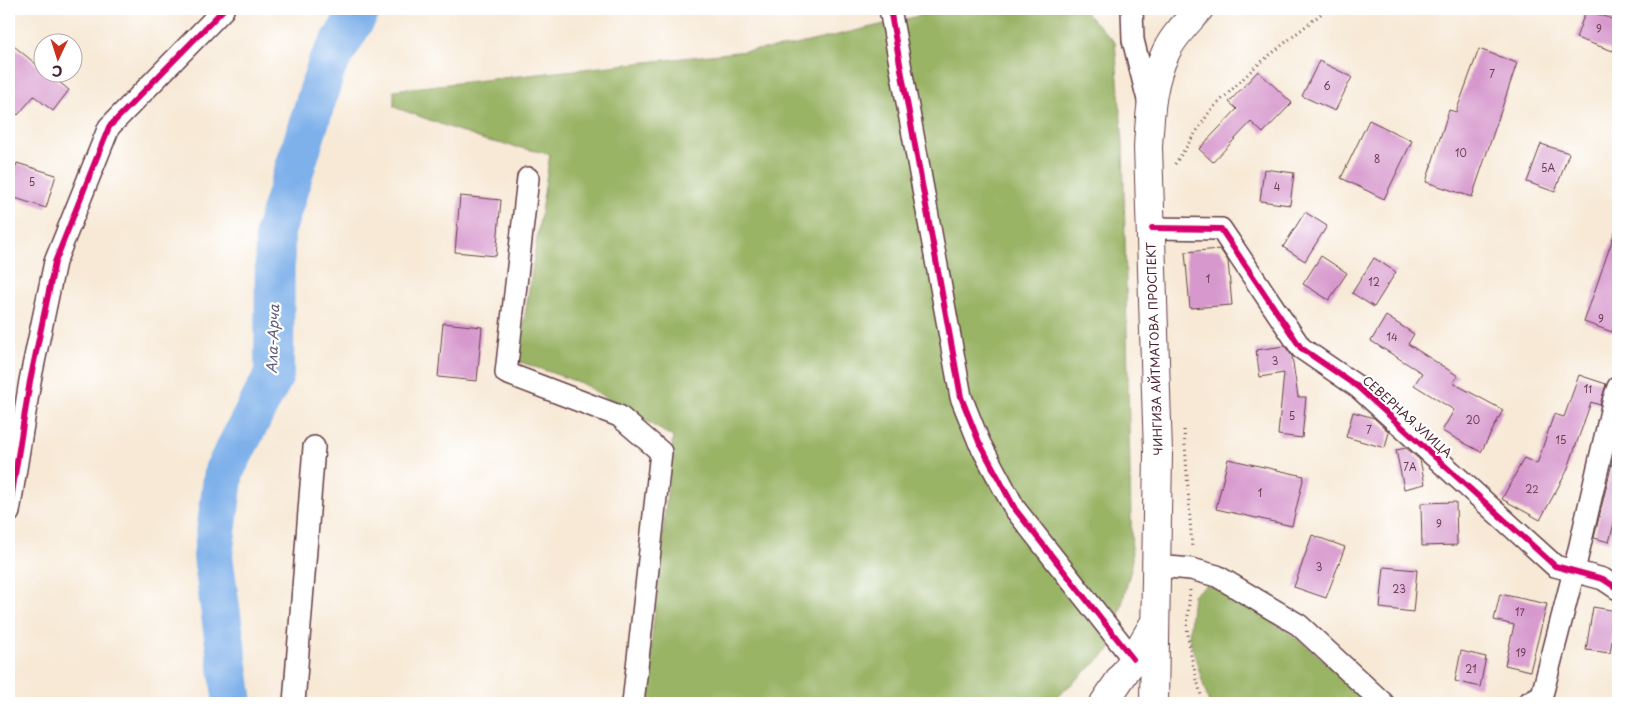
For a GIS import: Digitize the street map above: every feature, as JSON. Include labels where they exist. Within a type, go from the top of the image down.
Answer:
[{"type":"main road","name":"ЧИНГИЗА АЙТМАТОВА ПРОСПЕКТ","points":[[1154,703],[1158,453],[1148,147],[1150,106],[1156,80],[1166,51],[1199,9]]},
{"type":"main road","points":[[1104,703],[1154,624]]},
{"type":"street","points":[[890,9],[961,397],[978,442],[1015,509],[1133,659]]},
{"type":"street","points":[[1132,9],[1133,40],[1150,106]]},
{"type":"street","points":[[9,512],[30,381],[55,262],[108,127],[224,10]]},
{"type":"street","points":[[528,178],[506,373],[619,416],[661,452],[634,703]]},
{"type":"street","name":"СЕВЕРНАЯ УЛИЦА","points":[[1152,228],[1222,229],[1301,348],[1358,387],[1554,566],[1603,579],[1618,589]]},
{"type":"street","points":[[1528,703],[1542,695],[1618,387]]},
{"type":"street","points":[[294,703],[314,447]]},
{"type":"street","points":[[1157,566],[1192,569],[1217,576],[1291,620],[1299,625],[1383,703]]},
{"type":"path","points":[[1175,171],[1175,161],[1210,112],[1255,67],[1327,9]]},
{"type":"path","points":[[1184,429],[1192,548]]},
{"type":"path","points":[[1191,584],[1187,628],[1191,656],[1203,703]]},
{"type":"green space","points":[[948,9],[1082,9],[1115,42],[1123,144],[1132,565],[1110,650],[1050,703],[645,703],[673,437],[581,383],[518,361],[550,154],[484,140],[394,107],[394,90],[791,46]]},
{"type":"green space","points":[[1207,585],[1252,608],[1294,636],[1371,703],[1209,703],[1189,637],[1193,595]]},
{"type":"building","points":[[1586,10],[1618,21],[1618,36],[1613,51],[1576,38]]},
{"type":"building","points":[[9,42],[32,61],[32,82],[59,82],[69,90],[53,111],[34,96],[18,115],[9,107]]},
{"type":"building","points":[[1479,49],[1517,63],[1472,197],[1426,182],[1449,110],[1456,112]]},
{"type":"building","points":[[1319,61],[1352,77],[1335,111],[1302,96]]},
{"type":"building","points":[[1258,71],[1292,103],[1263,133],[1251,122],[1213,162],[1199,149],[1237,109],[1229,102]]},
{"type":"building","points":[[1369,120],[1412,141],[1384,199],[1341,178]]},
{"type":"building","points":[[1541,144],[1569,153],[1555,192],[1527,182]]},
{"type":"building","points":[[17,163],[56,175],[46,208],[9,196],[9,188]]},
{"type":"building","points":[[1264,169],[1294,173],[1290,205],[1260,201]]},
{"type":"building","points":[[460,196],[501,200],[496,256],[455,252]]},
{"type":"building","points":[[1305,212],[1327,226],[1305,261],[1283,247]]},
{"type":"building","points":[[1616,229],[1618,229],[1618,315],[1612,332],[1584,322]]},
{"type":"building","points":[[1220,249],[1228,261],[1232,305],[1190,308],[1185,252]]},
{"type":"building","points":[[1321,256],[1347,273],[1329,300],[1303,284]]},
{"type":"building","points":[[1374,258],[1396,272],[1374,307],[1352,293]]},
{"type":"building","points":[[1386,316],[1414,334],[1408,344],[1458,376],[1453,383],[1503,410],[1481,452],[1442,431],[1454,410],[1414,385],[1422,373],[1371,341]]},
{"type":"building","points":[[443,323],[482,327],[477,381],[438,377]]},
{"type":"building","points":[[1285,346],[1292,356],[1298,397],[1306,397],[1302,438],[1278,435],[1284,373],[1260,377],[1256,350]]},
{"type":"building","points":[[1579,375],[1606,384],[1600,405],[1591,402],[1567,471],[1540,520],[1502,499],[1524,458],[1537,464],[1554,414],[1564,417]]},
{"type":"building","points":[[1353,412],[1374,418],[1389,432],[1385,448],[1346,437]]},
{"type":"building","points":[[1616,447],[1618,447],[1618,509],[1609,542],[1594,538]]},
{"type":"building","points":[[1406,448],[1420,460],[1425,484],[1404,489],[1396,450]]},
{"type":"building","points":[[1228,459],[1304,476],[1292,526],[1216,509]]},
{"type":"building","points":[[1456,502],[1457,545],[1422,546],[1421,503]]},
{"type":"building","points":[[1312,535],[1345,547],[1326,598],[1294,587]]},
{"type":"building","points":[[1384,567],[1417,570],[1413,612],[1380,608]]},
{"type":"building","points":[[1500,594],[1547,604],[1530,671],[1505,665],[1514,625],[1494,620]]},
{"type":"building","points":[[1593,607],[1617,611],[1610,653],[1586,650]]},
{"type":"building","points":[[1461,651],[1486,657],[1480,687],[1455,681]]},
{"type":"waterway","name":"Ала-Арча","points":[[233,703],[213,556],[224,471],[274,375],[275,232],[327,65],[361,9]]},
{"type":"cycle path","points":[[890,9],[961,397],[979,442],[1015,509],[1133,659]]},
{"type":"cycle path","points":[[9,512],[30,381],[55,262],[109,127],[223,10]]},
{"type":"cycle path","points":[[1152,228],[1221,229],[1301,348],[1358,387],[1555,566],[1603,579],[1618,589]]}]
